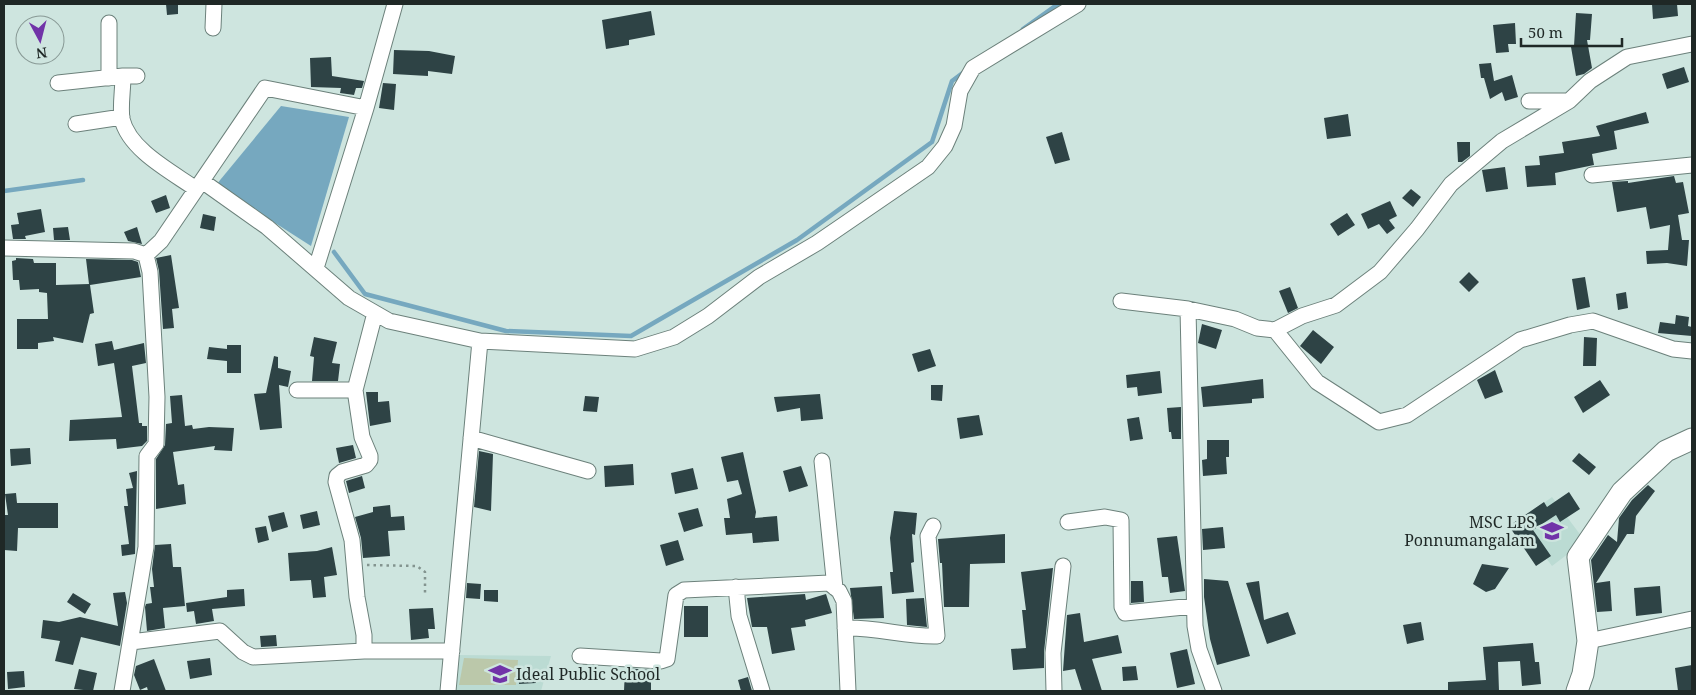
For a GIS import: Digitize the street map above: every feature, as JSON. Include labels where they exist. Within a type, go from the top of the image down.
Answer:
[{"type":"street","points":[[213,28],[214,4]]},
{"type":"street","points":[[316,268],[366,108],[395,4]]},
{"type":"street","points":[[109,23],[123,77],[122,117],[126,133],[136,145],[267,227],[350,298],[389,321],[480,341],[635,349],[674,337],[708,316],[759,277],[817,243],[928,167],[945,146],[954,126],[960,91],[973,68],[1078,4]]},
{"type":"street","points":[[1120,301],[1188,309],[1235,319],[1257,328],[1275,330],[1302,316],[1336,305],[1380,272],[1418,229],[1451,184],[1502,141],[1569,101],[1590,81],[1626,57],[1692,44]]},
{"type":"street","points":[[58,83],[123,77]]},
{"type":"street","points":[[146,255],[161,241],[266,88],[366,108]]},
{"type":"street","points":[[1529,101],[1569,101]]},
{"type":"street","points":[[76,124],[122,117]]},
{"type":"street","points":[[1592,175],[1692,165]]},
{"type":"street","points":[[4,248],[134,252],[146,255]]},
{"type":"street","points":[[122,691],[146,547],[147,456],[156,444],[157,397],[150,272],[146,255]]},
{"type":"street","points":[[1188,309],[1194,606],[1199,649],[1214,691]]},
{"type":"street","points":[[364,651],[364,635],[357,597],[352,540],[336,482],[337,476],[342,472],[366,465],[370,460],[362,437],[355,390],[376,313]]},
{"type":"street","points":[[1275,330],[1317,382],[1379,422],[1407,415],[1520,340],[1570,325],[1593,321],[1674,349],[1692,350]]},
{"type":"street","points":[[448,691],[480,341]]},
{"type":"street","points":[[297,390],[355,390]]},
{"type":"street","points":[[471,438],[588,472]]},
{"type":"street","points":[[1577,691],[1583,674],[1588,641],[1578,557],[1622,492],[1666,451],[1692,439]]},
{"type":"street","points":[[822,460],[835,588]]},
{"type":"street","points":[[1068,522],[1105,517],[1121,520],[1122,607],[1125,613],[1194,606]]},
{"type":"street","points":[[845,628],[874,628],[919,637],[937,636],[928,536],[934,526]]},
{"type":"street","points":[[1054,691],[1053,653],[1063,566]]},
{"type":"street","points":[[580,656],[661,662],[667,659],[676,595],[684,590],[828,583],[840,591],[844,601],[848,691]]},
{"type":"street","points":[[736,588],[740,616],[762,691]]},
{"type":"street","points":[[1588,641],[1692,618]]},
{"type":"street","points":[[131,642],[220,631],[243,652],[253,657],[364,651],[452,651]]},
{"type":"path","points":[[355,564],[417,566],[425,572],[425,594]]},
{"type":"shaded area","name":"MSC LPS Ponnumangalam","points":[[1552,497],[1585,541],[1552,566],[1519,521]]},
{"type":"shaded area","name":"Ideal Public School","points":[[457,655],[551,656],[541,691],[453,691]]},
{"type":"shaded area","points":[[464,658],[518,660],[516,685],[459,685]]},
{"type":"water","points":[[281,106],[349,117],[311,246],[216,185]]},
{"type":"building","points":[[166,4],[178,4],[178,14],[167,15]]},
{"type":"building","points":[[1652,4],[1677,4],[1678,16],[1653,19]]},
{"type":"building","points":[[651,11],[655,35],[629,40],[629,45],[606,49],[602,20]]},
{"type":"building","points":[[1576,13],[1592,14],[1590,40],[1587,40],[1592,68],[1584,74],[1576,76],[1571,47],[1574,46]]},
{"type":"building","points":[[1515,23],[1516,44],[1508,44],[1509,52],[1496,53],[1493,25]]},
{"type":"building","points":[[394,50],[429,51],[455,56],[452,74],[428,71],[428,76],[393,74]]},
{"type":"building","points":[[331,57],[332,76],[364,81],[362,88],[356,88],[354,95],[340,93],[341,88],[311,87],[310,58]]},
{"type":"building","points":[[1491,63],[1494,81],[1512,75],[1518,97],[1505,101],[1502,92],[1490,99],[1484,78],[1481,78],[1479,64]]},
{"type":"building","points":[[1684,67],[1689,82],[1667,89],[1662,74]]},
{"type":"building","points":[[383,83],[396,84],[394,110],[379,108]]},
{"type":"building","points":[[1646,112],[1649,123],[1614,131],[1617,149],[1592,154],[1594,165],[1555,173],[1556,185],[1527,187],[1525,166],[1540,165],[1539,156],[1564,153],[1562,142],[1600,136],[1596,126]]},
{"type":"building","points":[[1348,114],[1351,136],[1327,139],[1324,118]]},
{"type":"building","points":[[1062,132],[1070,160],[1055,164],[1046,137]]},
{"type":"building","points":[[1457,142],[1470,142],[1470,156],[1462,162],[1458,162]]},
{"type":"building","points":[[1505,167],[1508,189],[1486,192],[1482,170]]},
{"type":"building","points":[[1674,176],[1676,183],[1683,182],[1689,213],[1678,215],[1682,240],[1689,240],[1687,266],[1667,263],[1647,264],[1646,251],[1668,250],[1670,225],[1650,229],[1646,207],[1617,212],[1612,182],[1628,181],[1628,183]]},
{"type":"building","points":[[1411,189],[1421,197],[1413,207],[1402,198]]},
{"type":"building","points":[[166,195],[170,208],[156,213],[151,201]]},
{"type":"building","points":[[1390,201],[1397,216],[1389,220],[1395,228],[1387,234],[1379,224],[1368,229],[1361,214]]},
{"type":"building","points":[[41,209],[45,232],[25,236],[26,239],[13,239],[11,225],[19,224],[17,213]]},
{"type":"building","points":[[1347,213],[1355,225],[1338,236],[1330,224]]},
{"type":"building","points":[[203,214],[216,217],[214,231],[200,228]]},
{"type":"building","points":[[68,227],[70,240],[54,240],[53,228]]},
{"type":"building","points":[[137,227],[142,244],[128,241],[124,232]]},
{"type":"building","points":[[171,255],[179,308],[172,309],[174,328],[163,329],[159,271],[156,258]]},
{"type":"building","points":[[16,258],[33,259],[34,263],[56,263],[56,285],[89,284],[86,259],[132,260],[138,262],[141,277],[90,285],[94,313],[90,314],[83,343],[53,337],[54,341],[38,343],[38,349],[17,349],[17,319],[48,319],[47,293],[39,292],[39,289],[20,290],[19,280],[13,280],[12,261],[16,260]]},
{"type":"building","points":[[1469,272],[1479,282],[1469,292],[1459,282]]},
{"type":"building","points":[[1585,277],[1590,307],[1577,310],[1572,279]]},
{"type":"building","points":[[1290,287],[1298,308],[1288,313],[1279,291]]},
{"type":"building","points":[[1626,292],[1628,308],[1618,310],[1616,294]]},
{"type":"building","points":[[1676,315],[1689,317],[1688,326],[1692,327],[1692,336],[1658,333],[1660,322],[1675,324]]},
{"type":"building","points":[[1202,324],[1222,330],[1216,349],[1198,343]]},
{"type":"building","points":[[1313,330],[1334,347],[1321,364],[1300,346]]},
{"type":"building","points":[[314,337],[337,342],[332,363],[340,364],[338,381],[312,381],[314,357],[310,356]]},
{"type":"building","points":[[1584,337],[1597,338],[1596,366],[1583,366]]},
{"type":"building","points":[[112,341],[114,350],[144,343],[146,363],[132,366],[139,423],[142,423],[142,426],[147,426],[147,441],[142,446],[117,449],[116,439],[69,441],[70,420],[122,417],[114,363],[98,366],[95,344]]},
{"type":"building","points":[[227,345],[241,345],[241,373],[227,373],[227,361],[207,359],[209,347],[227,349]]},
{"type":"building","points":[[930,349],[936,366],[918,372],[912,354]]},
{"type":"building","points":[[274,356],[278,357],[278,368],[291,371],[288,387],[279,385],[282,428],[260,430],[254,394],[266,393]]},
{"type":"building","points":[[1495,370],[1503,392],[1485,399],[1477,380]]},
{"type":"building","points":[[1160,371],[1162,393],[1138,396],[1137,387],[1127,388],[1126,375]]},
{"type":"building","points":[[1263,379],[1264,398],[1252,399],[1252,403],[1203,407],[1201,387]]},
{"type":"building","points":[[1600,380],[1610,395],[1583,413],[1574,397]]},
{"type":"building","points":[[931,385],[943,385],[942,401],[931,400]]},
{"type":"building","points":[[366,392],[378,392],[378,402],[389,401],[391,422],[370,426]]},
{"type":"building","points":[[820,394],[823,419],[801,421],[800,408],[777,412],[774,397]]},
{"type":"building","points":[[182,395],[185,426],[192,425],[193,429],[209,427],[234,428],[232,451],[214,450],[215,446],[173,452],[178,485],[184,484],[186,504],[156,509],[156,459],[165,445],[166,424],[172,423],[170,396]]},
{"type":"building","points":[[585,396],[599,397],[597,412],[583,411]]},
{"type":"building","points":[[1181,407],[1181,439],[1172,439],[1171,432],[1169,432],[1167,408]]},
{"type":"building","points":[[979,415],[983,435],[960,439],[957,418]]},
{"type":"building","points":[[1139,417],[1143,439],[1130,441],[1127,419]]},
{"type":"building","points":[[1207,440],[1229,440],[1229,457],[1226,457],[1227,474],[1203,476],[1202,460],[1207,459]]},
{"type":"building","points":[[353,445],[356,458],[339,463],[336,448]]},
{"type":"building","points":[[30,448],[31,464],[11,466],[10,449]]},
{"type":"building","points":[[479,451],[493,454],[491,511],[474,507]]},
{"type":"building","points":[[743,452],[756,512],[755,518],[777,516],[779,541],[753,543],[752,533],[726,535],[724,518],[730,518],[727,499],[742,494],[738,480],[727,482],[721,457]]},
{"type":"building","points":[[1579,453],[1596,467],[1589,475],[1572,461]]},
{"type":"building","points":[[633,464],[634,485],[605,487],[604,466]]},
{"type":"building","points":[[801,466],[808,486],[789,492],[783,471]]},
{"type":"building","points":[[693,468],[698,489],[675,494],[671,473]]},
{"type":"building","points":[[137,471],[135,554],[122,556],[121,545],[129,544],[124,506],[128,506],[126,489],[133,488],[129,473]]},
{"type":"building","points":[[362,476],[365,488],[349,493],[346,481]]},
{"type":"building","points":[[1648,485],[1655,491],[1636,516],[1634,534],[1627,534],[1596,583],[1610,581],[1612,611],[1597,612],[1591,560],[1608,535],[1617,542],[1619,518],[1632,500]]},
{"type":"building","points":[[1569,492],[1580,509],[1560,522],[1556,515],[1533,530],[1551,556],[1536,566],[1509,526],[1544,502],[1547,507]]},
{"type":"building","points":[[16,493],[17,503],[58,503],[58,528],[18,528],[17,551],[4,550],[4,515],[8,515],[5,494]]},
{"type":"building","points":[[390,505],[391,517],[404,516],[405,530],[388,531],[390,556],[363,558],[361,538],[355,517],[373,512],[373,507]]},
{"type":"building","points":[[698,508],[703,526],[684,532],[678,513]]},
{"type":"building","points":[[317,511],[320,525],[303,529],[300,515]]},
{"type":"building","points":[[894,511],[917,513],[915,535],[912,534],[914,562],[911,563],[914,592],[892,594],[890,572],[893,572],[890,538]]},
{"type":"building","points":[[284,512],[288,527],[272,532],[268,516]]},
{"type":"building","points":[[266,526],[269,540],[258,543],[255,528]]},
{"type":"building","points":[[1223,527],[1225,548],[1203,550],[1202,529]]},
{"type":"building","points":[[1005,534],[1005,563],[970,564],[969,607],[944,607],[942,563],[940,563],[938,539]]},
{"type":"building","points":[[1177,536],[1185,591],[1170,593],[1168,577],[1162,577],[1157,538]]},
{"type":"building","points":[[678,540],[684,560],[666,566],[660,545]]},
{"type":"building","points":[[171,544],[173,567],[181,567],[185,606],[163,608],[165,628],[147,631],[145,607],[146,604],[152,603],[150,587],[154,587],[152,569],[155,545]]},
{"type":"building","points":[[332,547],[337,575],[324,577],[326,597],[313,598],[311,580],[290,581],[288,553],[317,551]]},
{"type":"building","points":[[1482,564],[1509,568],[1495,589],[1486,592],[1473,584]]},
{"type":"building","points":[[1053,568],[1044,668],[1013,670],[1011,649],[1026,648],[1022,610],[1026,610],[1021,572]]},
{"type":"building","points":[[1204,579],[1228,581],[1250,656],[1217,665],[1210,639],[1204,597]]},
{"type":"building","points":[[1131,581],[1143,581],[1144,602],[1131,603]]},
{"type":"building","points":[[1259,581],[1264,620],[1288,612],[1296,634],[1267,644],[1246,583]]},
{"type":"building","points":[[467,583],[481,584],[480,599],[466,598]]},
{"type":"building","points":[[882,586],[884,618],[854,619],[850,588]]},
{"type":"building","points":[[1660,586],[1662,613],[1636,616],[1634,588]]},
{"type":"building","points":[[244,589],[245,606],[212,609],[214,621],[196,624],[194,611],[187,612],[186,603],[227,597],[227,590]]},
{"type":"building","points":[[484,590],[498,590],[498,602],[484,601]]},
{"type":"building","points":[[125,592],[127,603],[120,646],[81,637],[73,665],[55,661],[60,641],[41,638],[43,620],[59,622],[80,617],[118,626],[113,593]]},
{"type":"building","points":[[73,593],[91,604],[85,614],[67,602]]},
{"type":"building","points":[[805,594],[806,600],[826,594],[832,613],[805,620],[806,626],[791,628],[795,650],[772,654],[767,627],[752,627],[747,598]]},
{"type":"building","points":[[924,598],[927,627],[907,625],[906,599]]},
{"type":"building","points":[[684,606],[708,606],[708,637],[684,637]]},
{"type":"building","points":[[433,608],[435,629],[428,629],[429,638],[411,640],[409,609]]},
{"type":"building","points":[[1080,613],[1084,642],[1118,635],[1122,653],[1092,659],[1102,691],[1082,691],[1075,669],[1063,671],[1067,615]]},
{"type":"building","points":[[1421,622],[1424,640],[1407,644],[1403,625]]},
{"type":"building","points":[[276,635],[277,646],[261,647],[260,636]]},
{"type":"building","points":[[1533,643],[1535,662],[1539,662],[1541,684],[1522,686],[1520,661],[1498,662],[1499,691],[1448,691],[1448,682],[1486,680],[1483,647]]},
{"type":"building","points":[[1187,649],[1195,684],[1177,688],[1170,653]]},
{"type":"building","points":[[210,658],[212,675],[190,679],[187,661]]},
{"type":"building","points":[[154,659],[166,691],[148,691],[147,687],[140,690],[134,675],[136,666]]},
{"type":"building","points":[[1692,665],[1692,691],[1678,691],[1675,668]]},
{"type":"building","points":[[1136,666],[1138,680],[1123,681],[1122,667]]},
{"type":"building","points":[[625,668],[651,670],[651,691],[624,691]]},
{"type":"building","points":[[79,669],[97,673],[93,691],[74,689]]},
{"type":"building","points":[[24,671],[25,687],[8,689],[7,672]]},
{"type":"building","points":[[518,671],[535,671],[536,683],[519,684]]},
{"type":"building","points":[[748,677],[752,691],[741,691],[738,680]]},
{"type":"waterway","points":[[1023,29],[1058,4]]},
{"type":"waterway","points":[[334,252],[365,294],[506,331],[631,336],[797,240],[932,142],[952,81],[964,72]]},
{"type":"waterway","points":[[4,191],[83,180]]},
{"type":"place","name":"MSC LPS Ponnumangalam","points":[[1552,531]]},
{"type":"place","name":"Ideal Public School","points":[[500,674]]}]
